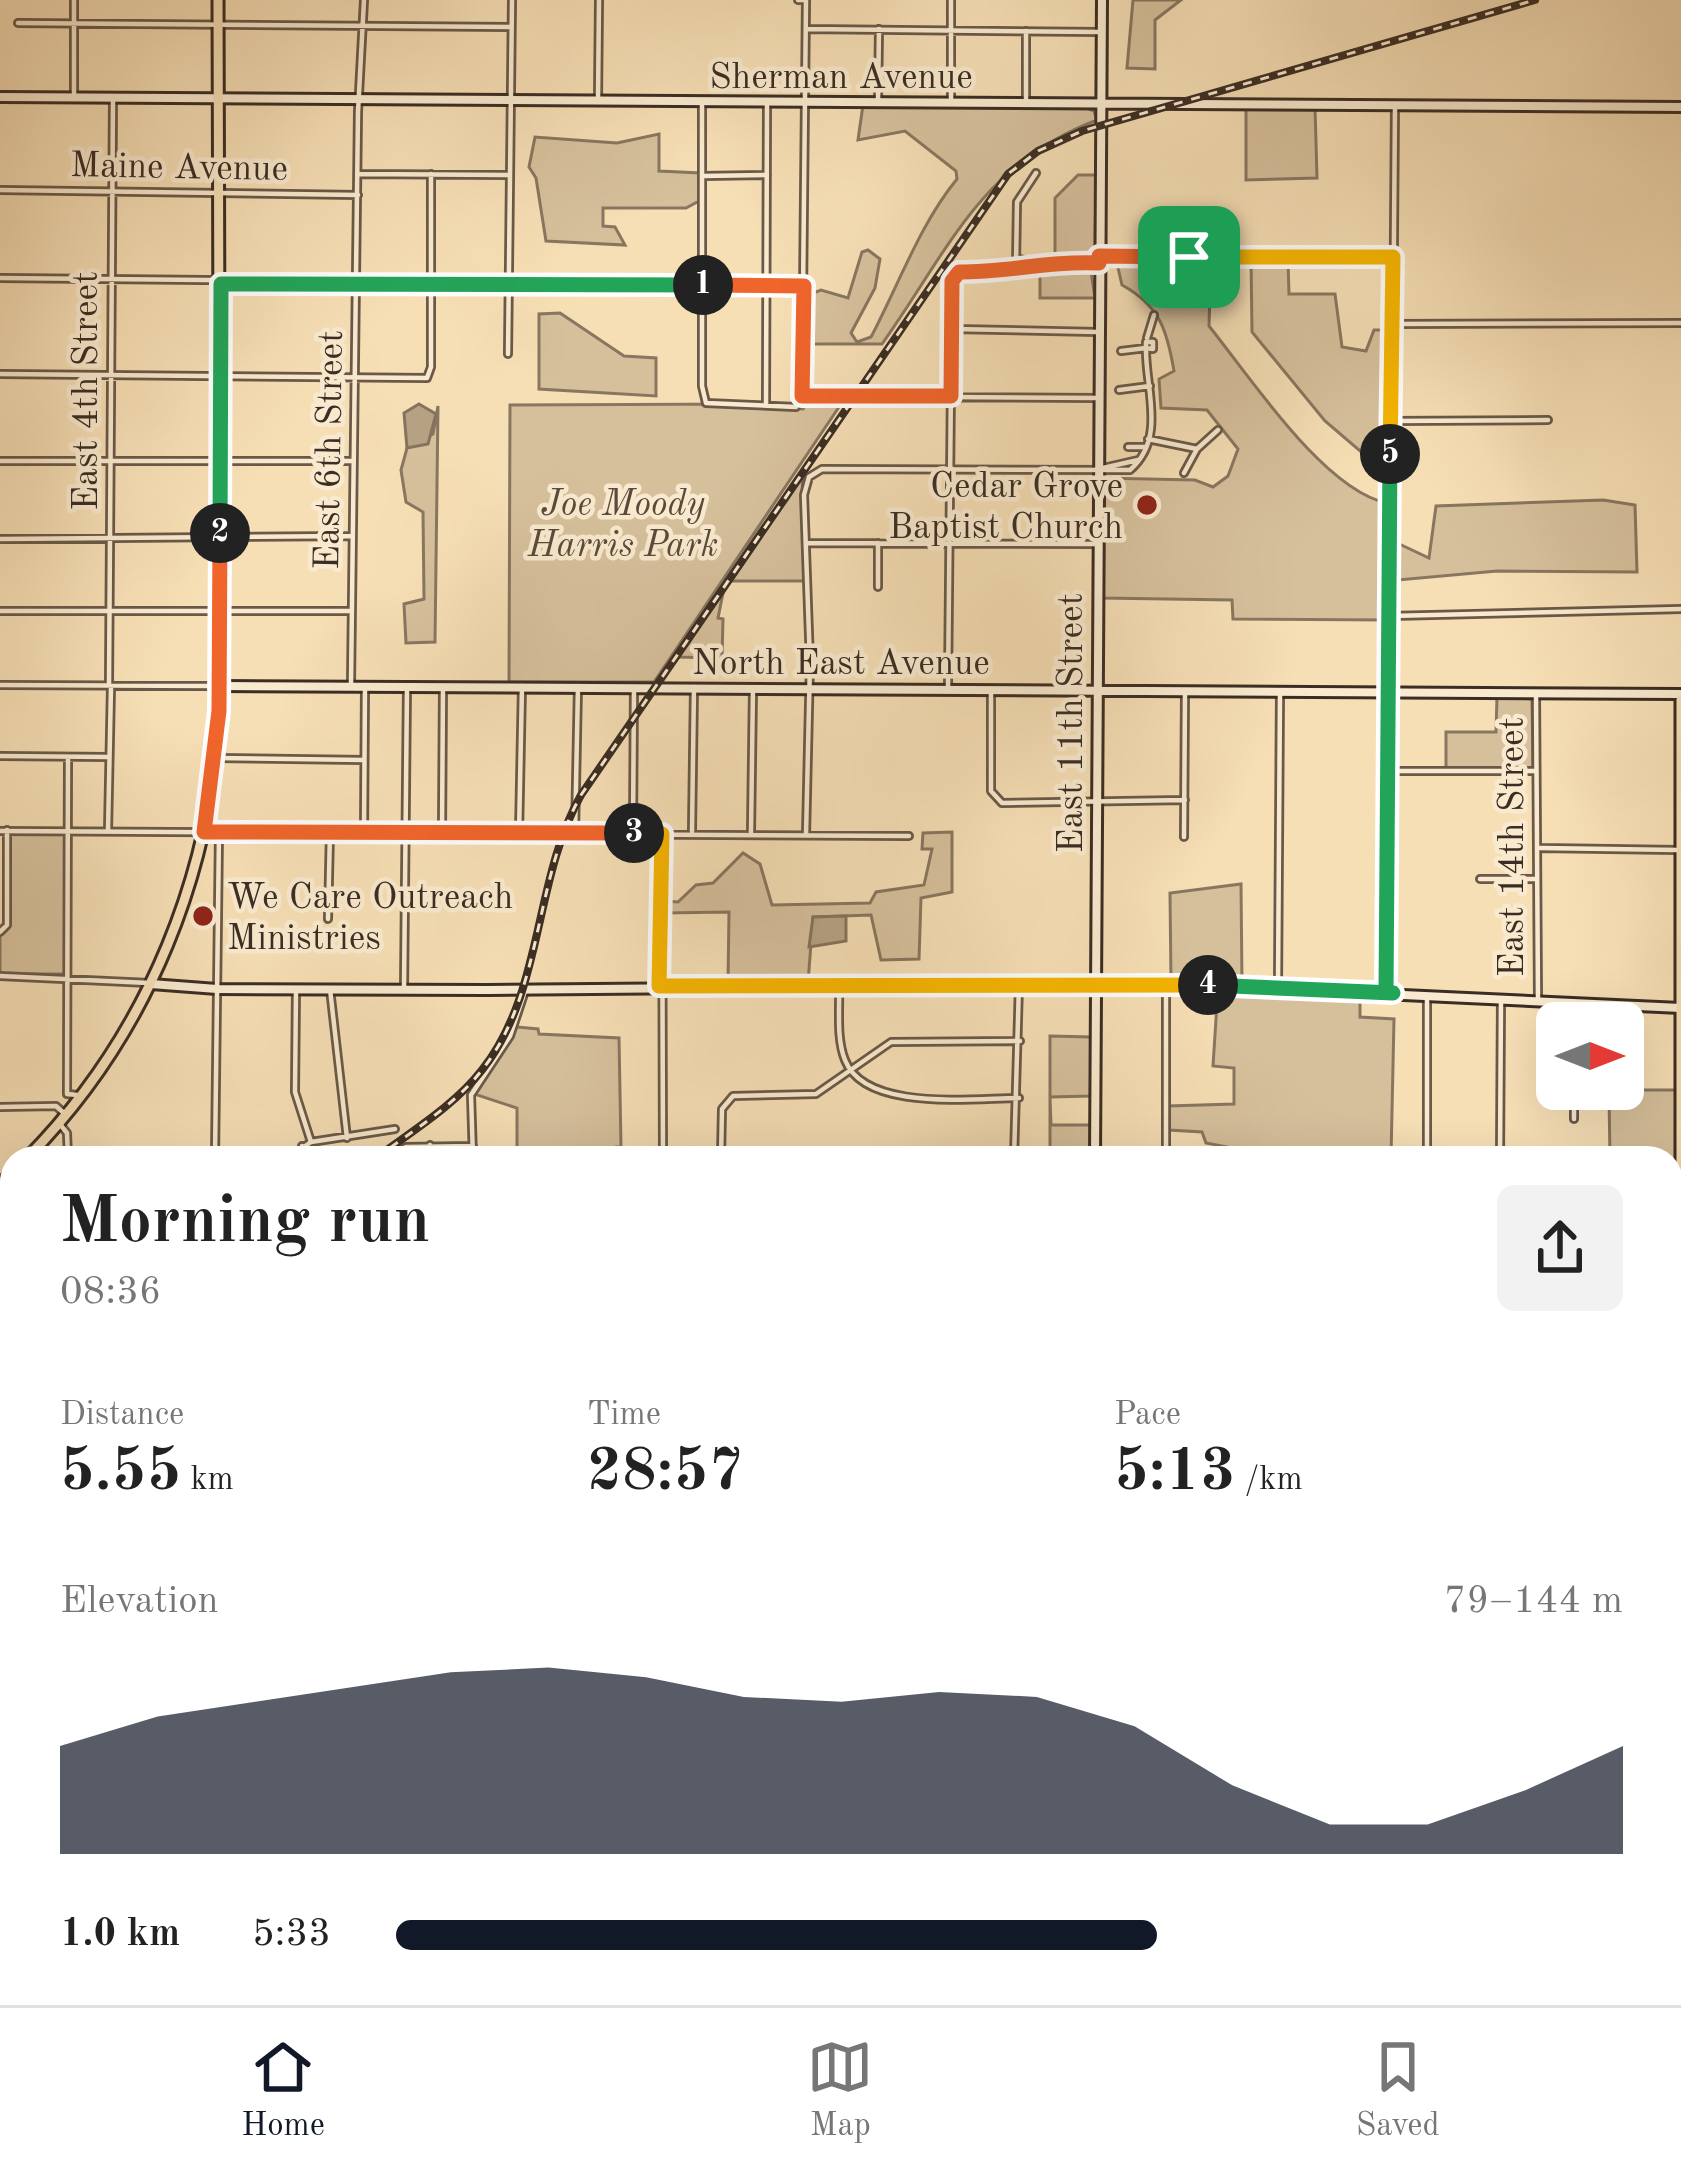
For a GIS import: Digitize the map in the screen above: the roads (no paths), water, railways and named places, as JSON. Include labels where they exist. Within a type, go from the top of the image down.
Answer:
[{"type":"main road","points":[[38,1146],[82,1095],[151,984],[183,908],[204,832],[216,758],[222,193],[218,0]]},
{"type":"main road","points":[[1679,1146],[1681,697]]},
{"type":"street","points":[[74,0],[74,97]]},
{"type":"street","name":"East 6th Street","points":[[351,686],[353,378],[364,0]]},
{"type":"street","points":[[508,354],[512,0]]},
{"type":"street","points":[[598,100],[599,0]]},
{"type":"street","points":[[702,101],[706,402],[797,407],[802,396],[804,286],[806,29],[802,0]]},
{"type":"street","points":[[951,0],[952,103]]},
{"type":"street","name":"East 11th Street","points":[[1094,1146],[1102,0]]},
{"type":"street","points":[[18,22],[511,27]]},
{"type":"street","points":[[806,29],[1102,32]]},
{"type":"street","points":[[878,103],[879,29]]},
{"type":"street","points":[[1026,31],[1026,104]]},
{"type":"street","name":"Sherman Avenue","points":[[0,97],[1681,107]]},
{"type":"street","name":"East 4th Street","points":[[109,831],[113,98]]},
{"type":"street","points":[[766,405],[767,102]]},
{"type":"street","points":[[1389,993],[1395,106]]},
{"type":"street","points":[[1017,268],[1017,202],[1036,172]]},
{"type":"street","points":[[358,174],[508,175]]},
{"type":"street","points":[[0,374],[427,378],[431,174]]},
{"type":"street","points":[[703,176],[767,176]]},
{"type":"street","name":"Maine Avenue","points":[[0,190],[358,195]]},
{"type":"street","points":[[1020,259],[1028,264],[1393,257]]},
{"type":"street","points":[[949,688],[956,274],[1026,270],[1028,264]]},
{"type":"street","points":[[0,278],[221,284],[804,286]]},
{"type":"street","points":[[806,835],[806,483],[822,469],[1126,471],[1147,443],[1146,345],[1154,315]]},
{"type":"street","points":[[1391,324],[1681,323]]},
{"type":"street","points":[[952,329],[1099,332]]},
{"type":"street","points":[[1121,351],[1146,345]]},
{"type":"street","points":[[1119,390],[1150,386]]},
{"type":"street","points":[[802,396],[1098,398]]},
{"type":"street","points":[[1390,421],[1548,420]]},
{"type":"street","points":[[1184,473],[1197,449],[1218,430]]},
{"type":"street","points":[[1128,447],[1147,443],[1197,449]]},
{"type":"street","points":[[0,460],[352,461]]},
{"type":"street","points":[[0,539],[352,536]]},
{"type":"street","points":[[807,543],[1097,544]]},
{"type":"street","points":[[878,543],[878,587]]},
{"type":"street","points":[[1390,616],[1681,609]]},
{"type":"street","points":[[0,611],[352,611]]},
{"type":"street","name":"North East Avenue","points":[[0,685],[949,688],[1681,697]]},
{"type":"street","points":[[364,833],[365,686]]},
{"type":"street","points":[[404,989],[407,686]]},
{"type":"street","points":[[442,833],[443,686]]},
{"type":"street","points":[[519,833],[522,686]]},
{"type":"street","points":[[575,833],[578,686]]},
{"type":"street","points":[[633,833],[634,687]]},
{"type":"street","points":[[692,834],[694,687]]},
{"type":"street","points":[[751,834],[752,688]]},
{"type":"street","points":[[991,689],[994,799],[1185,800]]},
{"type":"street","points":[[1184,837],[1185,691]]},
{"type":"street","points":[[1278,987],[1280,691]]},
{"type":"street","name":"East 14th Street","points":[[1536,693],[1538,1001]]},
{"type":"street","points":[[0,756],[110,757]]},
{"type":"street","points":[[0,1107],[56,1106],[67,1094],[68,757]]},
{"type":"street","points":[[216,758],[364,760]]},
{"type":"street","points":[[1389,771],[1536,771]]},
{"type":"street","points":[[0,932],[7,925],[3,830],[909,836]]},
{"type":"street","points":[[215,1146],[219,832]]},
{"type":"street","points":[[328,919],[330,832]]},
{"type":"street","points":[[662,834],[663,1146]]},
{"type":"street","points":[[1537,848],[1680,850]]},
{"type":"street","points":[[1480,879],[1537,879]]},
{"type":"street","points":[[0,976],[217,989],[1166,984],[1556,1002]]},
{"type":"street","points":[[1015,1146],[1019,984]]},
{"type":"street","points":[[1166,984],[1166,1146]]},
{"type":"street","points":[[839,985],[841,1045],[851,1071],[868,1086],[892,1095],[1019,1098]]},
{"type":"street","points":[[418,1146],[473,1146],[471,1095],[510,1036],[526,988]]},
{"type":"street","points":[[296,989],[295,1092],[311,1142]]},
{"type":"street","points":[[330,989],[347,1138]]},
{"type":"street","points":[[1427,994],[1427,1146]]},
{"type":"street","name":"East 14th Street","points":[[1500,1146],[1501,999]]},
{"type":"street","points":[[1644,1006],[1680,1008]]},
{"type":"street","points":[[722,1146],[722,1109],[733,1096],[816,1094],[891,1042],[1020,1041]]},
{"type":"street","points":[[67,1094],[82,1095]]},
{"type":"street","points":[[56,1106],[68,1146]]},
{"type":"street","points":[[1574,1110],[1574,1119]]},
{"type":"street","points":[[302,1146],[395,1129]]},
{"type":"railway","points":[[392,1146],[459,1095],[502,1039],[528,971],[554,863],[581,795],[1008,174],[1038,151],[1082,131],[1535,0]]},
{"type":"place","name":"Cedar Grove Baptist Church","points":[[1147,505]]},
{"type":"place","name":"We Care Outreach Ministries","points":[[203,916]]},
{"type":"park label","name":"Joe Moody Harris Park","points":[[623,522]]}]
